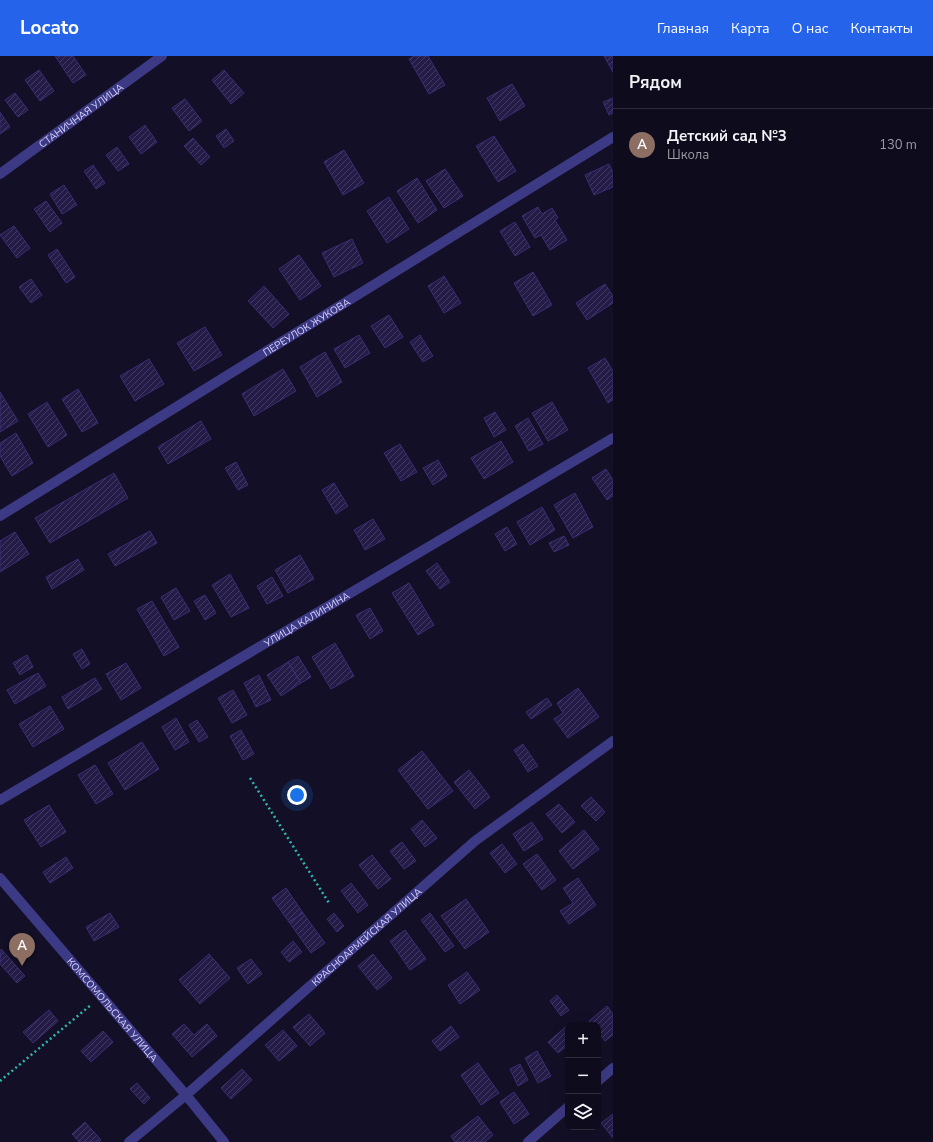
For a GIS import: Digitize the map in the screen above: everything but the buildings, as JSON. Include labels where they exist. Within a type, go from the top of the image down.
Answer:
[{"type":"street","name":"СТАНИЧНАЯ УЛИЦА","points":[[0,174],[162,56]]},
{"type":"street","name":"ПЕРЕУЛОК ЖУКОВА","points":[[0,516],[613,137]]},
{"type":"street","name":"УЛИЦА КАЛИНИНА","points":[[0,800],[613,438]]},
{"type":"street","name":"КРАСНОАРМЕЙСКАЯ УЛИЦА","points":[[129,1142],[186,1095],[475,841],[613,742]]},
{"type":"street","name":"КОМСОМОЛЬСКАЯ УЛИЦА","points":[[0,878],[186,1095],[224,1142]]},
{"type":"street","points":[[601,1078],[613,1068]]},
{"type":"street","points":[[528,1142],[565,1110]]},
{"type":"path","points":[[250,778],[329,903]]},
{"type":"path","points":[[0,1081],[101,996]]},
{"type":"place","name":"Детский сад №3","points":[[22,966]]}]
